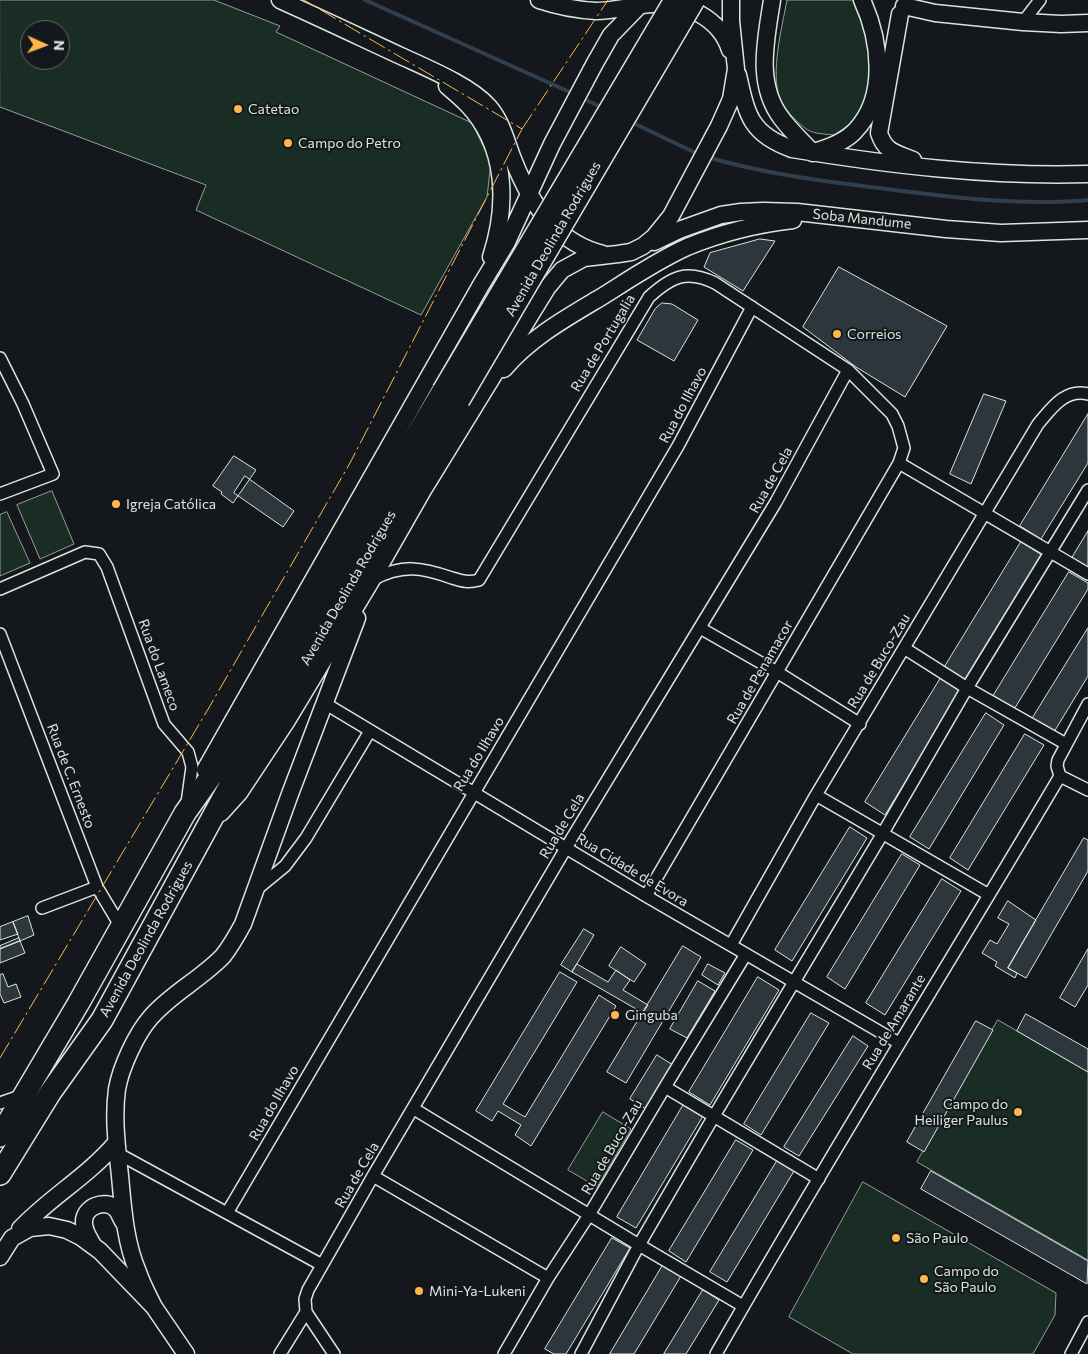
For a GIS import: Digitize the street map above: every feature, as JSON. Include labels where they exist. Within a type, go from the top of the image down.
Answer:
[{"type":"highway","name":"Avenida Deolinda Rodrigues","points":[[0,1136],[78,1004],[185,813],[226,756],[457,401],[675,0]]},
{"type":"highway","name":"Avenida Deolinda Rodrigues","points":[[0,1174],[50,1093],[102,1020],[234,778],[299,672],[694,0]]},
{"type":"main road","points":[[280,0],[424,67],[468,90],[488,106],[498,119],[520,176],[543,214],[576,245],[605,255]]},
{"type":"main road","points":[[539,0],[582,10],[598,11],[642,3],[655,3],[680,6],[708,18],[724,35],[730,47],[748,113],[757,129],[781,145],[792,149],[928,167],[1004,174],[1088,174]]},
{"type":"main road","points":[[643,246],[664,227],[678,205],[731,99],[736,69],[731,21],[731,0]]},
{"type":"main road","points":[[772,0],[764,52],[765,81],[768,94],[782,120],[814,152]]},
{"type":"main road","points":[[185,813],[212,757],[507,242],[518,220],[528,192],[595,63],[611,35],[642,3]]},
{"type":"main road","points":[[814,152],[836,144],[855,132],[869,109],[874,92],[878,60],[876,42],[864,6]]},
{"type":"main road","points":[[864,6],[873,17],[886,19],[892,19],[902,7]]},
{"type":"main road","points":[[902,7],[879,133],[887,149],[928,167]]},
{"type":"main road","points":[[902,7],[935,13],[1023,22],[1088,23]]},
{"type":"main road","points":[[424,67],[467,104],[489,134],[496,152],[502,191],[500,216],[493,249],[481,285]]},
{"type":"main road","name":"Soba Mandume","points":[[457,401],[562,270],[584,258],[631,252],[701,221],[741,212],[797,212],[946,229],[1001,232],[1088,230]]},
{"type":"main road","points":[[207,828],[239,793],[276,738],[371,581],[423,490],[457,401],[507,365],[529,345],[577,311],[685,248],[722,234],[759,225],[797,219],[838,217]]},
{"type":"main road","points":[[186,1354],[154,1307],[137,1272],[125,1225],[116,1148],[115,1105],[117,1087],[122,1068],[139,1034],[150,1018],[163,1005],[222,957],[239,933],[371,581]]},
{"type":"main road","points":[[0,1257],[12,1238],[25,1224],[116,1148]]},
{"type":"main road","points":[[93,1245],[84,1224],[86,1214],[90,1208],[100,1204],[115,1208],[125,1225]]},
{"type":"main road","points":[[12,1238],[30,1228],[49,1226],[67,1230],[93,1245],[154,1307]]},
{"type":"street","points":[[1023,22],[1040,0]]},
{"type":"street","name":"Rua de Portugalia","points":[[371,581],[387,572],[416,568],[469,583],[479,580],[649,297],[666,282],[686,275],[703,277],[715,283],[848,370],[892,414],[898,426],[904,448],[899,463]]},
{"type":"street","name":"Rua do Ilhavo","points":[[227,1213],[678,446],[752,307]]},
{"type":"street","points":[[0,358],[53,474],[0,494]]},
{"type":"street","name":"Rua de Cela","points":[[306,1312],[305,1299],[308,1290],[322,1264],[566,848],[776,502],[848,370]]},
{"type":"street","name":"Rua de Buco-Zau","points":[[731,945],[816,795],[1038,424],[1061,399],[1071,394],[1083,392],[1088,394]]},
{"type":"street","points":[[899,463],[1088,574]]},
{"type":"street","name":"Rua de Penamacor","points":[[646,896],[899,463]]},
{"type":"street","points":[[581,1354],[639,1245],[714,1116],[884,833],[967,688],[1088,490]]},
{"type":"street","name":"Rua do Lameco","points":[[0,589],[85,552],[100,554],[107,567],[164,724],[188,752],[192,767],[185,813]]},
{"type":"street","points":[[700,628],[777,672],[860,724]]},
{"type":"street","name":"Rua de C. Ernesto","points":[[0,634],[97,887],[120,926]]},
{"type":"street","points":[[904,648],[967,688],[1066,744]]},
{"type":"street","name":"Rua Cidade de Evora","points":[[326,704],[646,896],[899,1043]]},
{"type":"street","name":"Rua de Amarante","points":[[716,1354],[899,1043],[1060,776],[1057,766],[1058,760],[1088,704]]},
{"type":"street","points":[[257,889],[285,866],[306,838],[370,731]]},
{"type":"street","points":[[1060,776],[1088,790]]},
{"type":"street","points":[[816,795],[989,895]]},
{"type":"street","points":[[42,908],[97,887]]},
{"type":"street","name":"Rua de Buco-Zau","points":[[504,1354],[548,1278],[589,1215],[746,954]]},
{"type":"street","points":[[665,1087],[819,1179]]},
{"type":"street","points":[[0,1103],[24,1095]]},
{"type":"street","points":[[414,1109],[743,1306]]},
{"type":"street","points":[[116,1148],[227,1213],[322,1264]]},
{"type":"street","points":[[373,1176],[548,1278]]},
{"type":"street","points":[[280,1354],[306,1312],[334,1354]]},
{"type":"street","points":[[1071,1354],[1088,1322]]},
{"type":"green space","name":"Campo do Petro","points":[[0,0],[214,0],[280,26],[276,32],[472,123],[491,162],[487,197],[421,315],[196,210],[206,185],[0,107]]},
{"type":"green space","points":[[787,0],[854,0],[864,25],[873,58],[869,96],[856,120],[834,135],[820,134],[804,128],[780,99],[776,76],[780,36]]},
{"type":"green space","points":[[52,491],[74,544],[40,559],[17,505]]},
{"type":"green space","points":[[7,512],[30,563],[0,576],[0,515]]},
{"type":"green space","name":"Campo do Heiliger Paulus","points":[[998,1020],[1088,1072],[1088,1260],[917,1162]]},
{"type":"green space","points":[[603,1112],[631,1129],[597,1187],[568,1170]]},
{"type":"green space","name":"São Paulo","points":[[863,1182],[1056,1293],[1055,1315],[1033,1354],[853,1354],[789,1317]]},
{"type":"building","points":[[760,239],[775,241],[743,291],[704,267],[710,253]]},
{"type":"building","points":[[839,267],[947,326],[905,397],[856,367],[803,327]]},
{"type":"building","points":[[662,303],[672,304],[698,320],[674,361],[637,340],[655,309]]},
{"type":"building","points":[[984,394],[1006,401],[971,484],[950,474]]},
{"type":"building","points":[[1088,414],[1088,463],[1041,539],[1020,526]]},
{"type":"building","points":[[234,456],[256,470],[233,503],[213,486]]},
{"type":"building","points":[[245,476],[294,511],[283,527],[234,493]]},
{"type":"building","points":[[1088,531],[1088,567],[1072,558]]},
{"type":"building","points":[[1021,542],[1042,555],[965,681],[944,668]]},
{"type":"building","points":[[1069,572],[1088,583],[1088,589],[1013,711],[992,698]]},
{"type":"building","points":[[1088,628],[1088,676],[1054,732],[1032,719]]},
{"type":"building","points":[[942,676],[962,689],[885,815],[865,802]]},
{"type":"building","points":[[986,713],[1004,725],[929,849],[910,837]]},
{"type":"building","points":[[1025,734],[1044,745],[968,870],[950,858]]},
{"type":"building","points":[[850,827],[867,838],[792,961],[775,950]]},
{"type":"building","points":[[1084,838],[1088,840],[1088,871],[1026,978],[1008,968]]},
{"type":"building","points":[[902,854],[920,865],[845,989],[827,977]]},
{"type":"building","points":[[942,879],[961,891],[885,1015],[866,1003]]},
{"type":"building","points":[[1008,901],[1036,920],[1008,968],[1017,973],[1015,978],[995,966],[997,962],[982,953],[990,940],[997,944],[1009,924],[998,918]]},
{"type":"building","points":[[28,916],[34,935],[20,941],[13,922]]},
{"type":"building","points":[[13,922],[18,934],[0,940],[0,927]]},
{"type":"building","points":[[584,929],[594,935],[572,972],[561,965]]},
{"type":"building","points":[[19,938],[20,941],[0,949],[0,946]]},
{"type":"building","points":[[20,941],[25,953],[0,963],[0,949]]},
{"type":"building","points":[[683,946],[701,957],[626,1083],[607,1072]]},
{"type":"building","points":[[621,947],[646,964],[634,982],[609,966]]},
{"type":"building","points":[[1088,949],[1088,985],[1075,1007],[1060,998]]},
{"type":"building","points":[[577,964],[608,982],[616,970],[630,980],[623,990],[648,1005],[643,1013],[572,972]]},
{"type":"building","points":[[708,964],[725,973],[718,985],[702,975]]},
{"type":"building","points":[[560,972],[577,982],[503,1104],[525,1117],[599,995],[616,1006],[531,1146],[515,1135],[521,1125],[498,1111],[492,1121],[476,1111]]},
{"type":"building","points":[[3,974],[8,987],[16,984],[21,997],[4,1003],[0,994],[0,975]]},
{"type":"building","points":[[758,977],[779,990],[710,1105],[689,1092]]},
{"type":"building","points":[[698,981],[715,991],[687,1038],[670,1029]]},
{"type":"building","points":[[811,1013],[829,1023],[761,1135],[744,1124]]},
{"type":"building","points":[[1026,1014],[1088,1049],[1088,1072],[1017,1031]]},
{"type":"building","points":[[976,1021],[993,1030],[924,1152],[907,1142]]},
{"type":"building","points":[[853,1036],[868,1046],[799,1156],[784,1147]]},
{"type":"building","points":[[657,1055],[673,1065],[646,1109],[630,1099]]},
{"type":"building","points":[[684,1104],[703,1116],[636,1228],[617,1217]]},
{"type":"building","points":[[736,1140],[753,1150],[686,1262],[669,1251]]},
{"type":"building","points":[[777,1161],[794,1171],[727,1282],[710,1272]]},
{"type":"building","points":[[931,1171],[1088,1261],[1087,1284],[921,1189]]},
{"type":"building","points":[[612,1238],[630,1248],[566,1354],[554,1354],[545,1349]]},
{"type":"building","points":[[663,1265],[681,1276],[634,1354],[610,1354]]},
{"type":"building","points":[[703,1290],[719,1300],[686,1354],[664,1354]]},
{"type":"waterway","points":[[365,0],[574,94]]},
{"type":"waterway","points":[[582,98],[603,108]]},
{"type":"waterway","points":[[629,121],[700,155]]},
{"type":"waterway","points":[[707,157],[753,169],[800,177],[942,196],[1015,202],[1088,200]]},
{"type":"power","points":[[0,1058],[207,711],[350,463],[522,129],[304,0]]},
{"type":"power","points":[[522,129],[608,0]]},
{"type":"place","name":"Catetao","points":[[238,109]]},
{"type":"place","name":"Campo do Petro","points":[[288,143]]},
{"type":"place","name":"Correios","points":[[837,334]]},
{"type":"place","name":"Igreja Católica","points":[[116,504]]},
{"type":"place","name":"Ginguba","points":[[615,1015]]},
{"type":"place","name":"Campo do Heiliger Paulus","points":[[1018,1112]]},
{"type":"place","name":"São Paulo","points":[[896,1238]]},
{"type":"place","name":"Campo do São Paulo","points":[[924,1279]]},
{"type":"place","name":"Mini-Ya-Lukeni","points":[[419,1291]]}]
